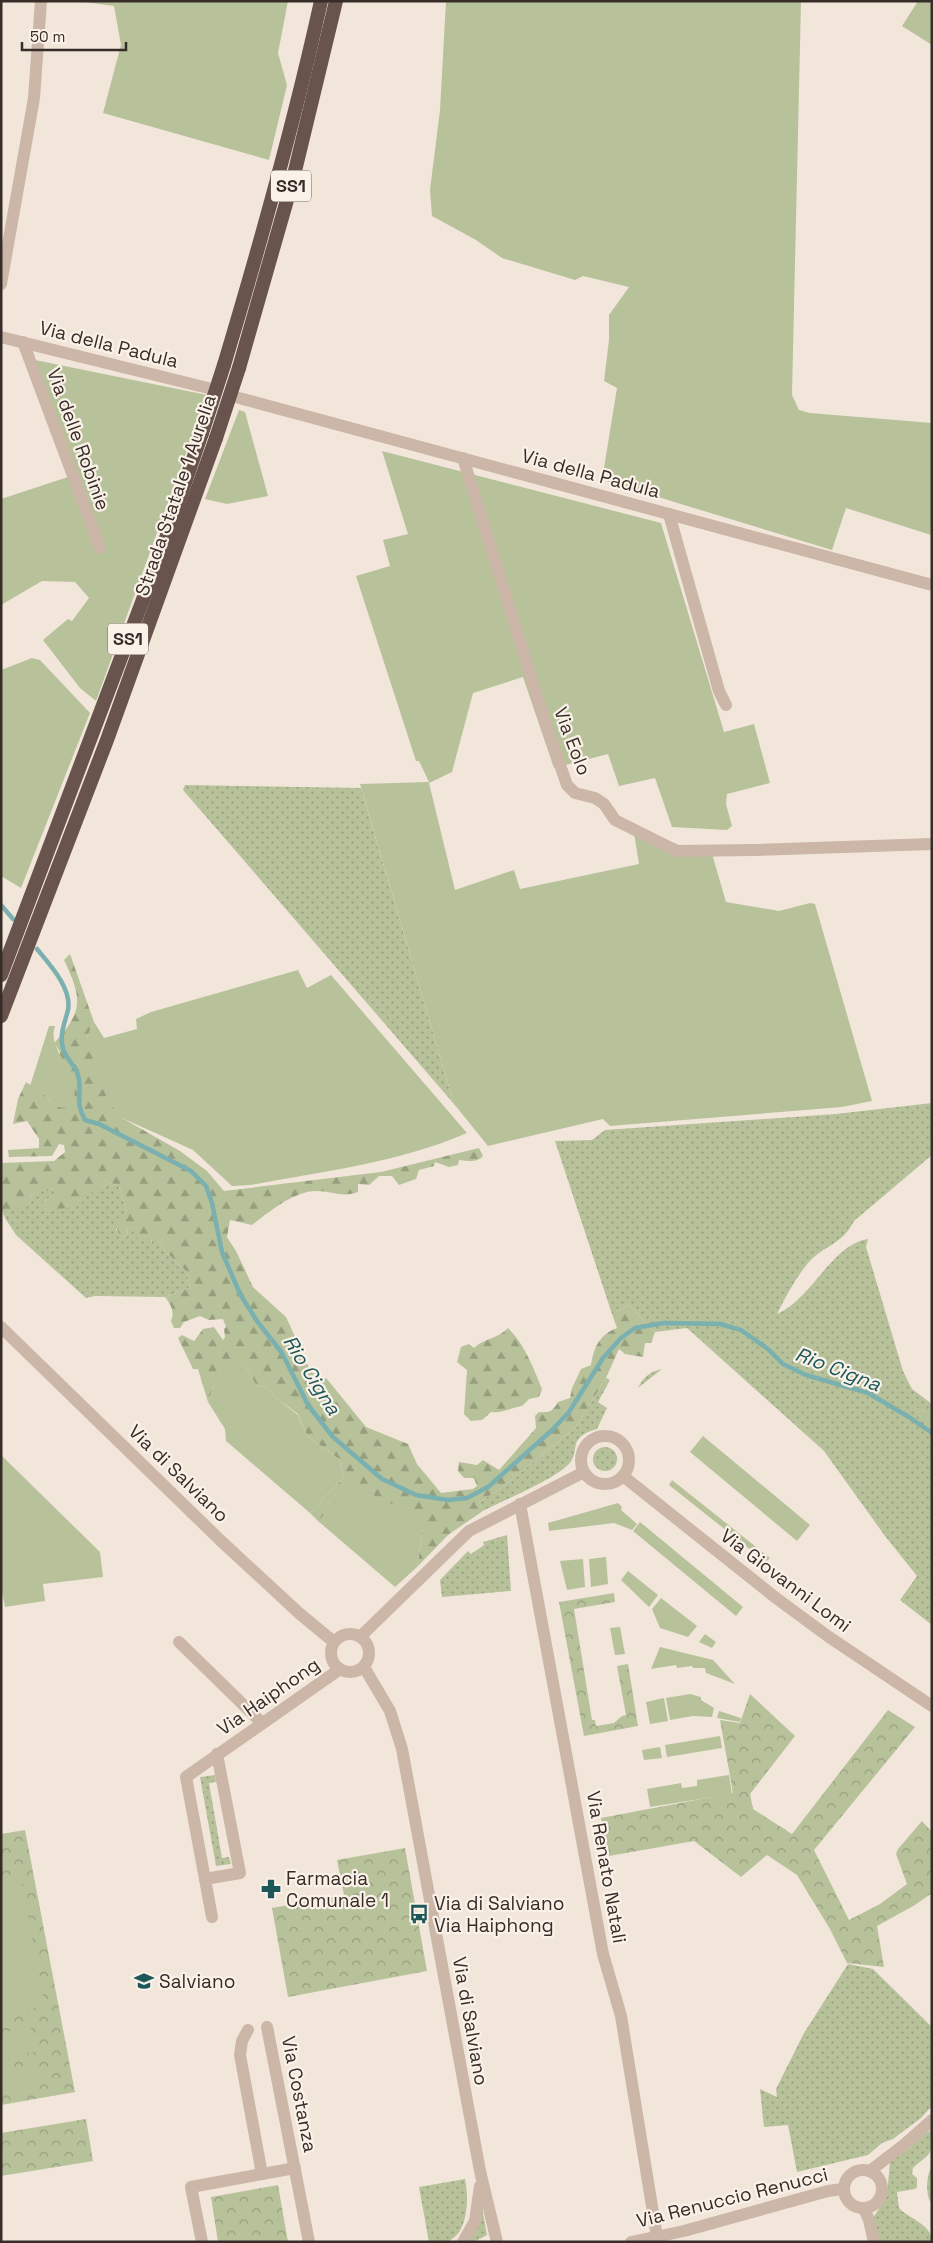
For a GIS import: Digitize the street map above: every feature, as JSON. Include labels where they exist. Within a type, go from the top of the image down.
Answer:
[{"type":"highway","name":"Strada Statale 1 Aurelia","points":[[9,968],[65,847],[162,592],[216,438],[293,179],[336,1]]},
{"type":"highway","name":"Strada Statale 1 Aurelia","points":[[1,1016],[9,968],[51,843],[164,544],[224,365],[279,174],[321,2]]},
{"type":"street","points":[[1,284],[34,98],[41,1]]},
{"type":"street","name":"Via della Padula","points":[[1,337],[208,388]]},
{"type":"street","name":"Via delle Robinie","points":[[23,342],[100,548]]},
{"type":"street","name":"Via della Padula","points":[[240,398],[932,585]]},
{"type":"street","name":"Via Eolo","points":[[463,458],[566,785],[575,793],[595,798],[604,804],[614,820],[677,851],[932,844]]},
{"type":"street","points":[[669,514],[718,691],[726,704]]},
{"type":"street","name":"Via di Salviano","points":[[1,1327],[220,1540],[300,1614],[334,1642]]},
{"type":"street","points":[[608,1436],[621,1441],[627,1449],[629,1463],[623,1476],[614,1482],[602,1484],[592,1480],[584,1472],[581,1460],[584,1449],[592,1440],[608,1436]]},
{"type":"street","points":[[360,1636],[456,1542],[482,1524],[584,1472]]},
{"type":"street","name":"Via Giovanni Lomi","points":[[623,1476],[776,1598],[829,1637],[932,1706]]},
{"type":"street","name":"Via Renato Natali","points":[[520,1504],[604,1954],[621,2016],[656,2237]]},
{"type":"street","points":[[347,1634],[360,1636],[368,1644],[370,1650],[370,1656],[364,1667],[352,1672],[340,1669],[332,1660],[331,1655],[334,1642],[347,1634]]},
{"type":"street","points":[[179,1642],[262,1723]]},
{"type":"street","name":"Via di Salviano","points":[[364,1667],[390,1711],[402,1749],[480,2171],[497,2242]]},
{"type":"street","name":"Via Haiphong","points":[[212,1917],[186,1777],[340,1669]]},
{"type":"street","name":"Via Haiphong","points":[[205,1879],[240,1873],[217,1754]]},
{"type":"street","name":"Via Costanza","points":[[268,2027],[309,2242]]},
{"type":"street","points":[[248,2030],[242,2041],[240,2055],[262,2174]]},
{"type":"street","points":[[870,2171],[932,2120]]},
{"type":"street","name":"Via Costanza","points":[[202,2242],[191,2187],[295,2168]]},
{"type":"street","points":[[857,2170],[870,2171],[880,2180],[882,2192],[876,2204],[864,2209],[849,2204],[843,2189],[847,2177],[857,2170]]},
{"type":"street","points":[[464,2242],[478,2212],[480,2171]]},
{"type":"street","name":"Via Renuccio Renucci","points":[[631,2242],[684,2231],[828,2191],[843,2189]]},
{"type":"street","points":[[864,2209],[869,2220],[874,2242]]},
{"type":"green space","points":[[77,1],[288,1],[278,53],[287,85],[269,160],[103,113],[121,45],[114,6]]},
{"type":"green space","points":[[446,1],[801,1],[792,395],[799,410],[810,413],[932,423],[931,535],[846,508],[832,550],[602,480],[617,388],[604,381],[609,340],[609,315],[629,287],[583,276],[575,280],[502,258],[476,240],[432,216],[430,190],[440,110]]},
{"type":"green space","points":[[918,1],[932,1],[932,45],[902,26]]},
{"type":"green space","points":[[35,360],[207,395],[96,701],[80,688],[43,640],[68,619],[72,621],[89,598],[75,582],[42,581],[1,605],[1,499],[71,476]]},
{"type":"green space","points":[[239,410],[245,412],[268,496],[227,504],[205,499]]},
{"type":"green space","points":[[382,451],[661,523],[724,732],[754,724],[770,783],[727,794],[726,804],[732,826],[727,830],[672,827],[655,778],[619,786],[608,754],[554,768],[523,677],[473,693],[452,772],[429,783],[455,890],[514,870],[520,889],[639,864],[633,827],[679,845],[710,847],[726,902],[779,911],[810,903],[815,904],[872,1101],[842,1107],[610,1126],[603,1119],[488,1146],[454,1104],[360,784],[429,782],[419,761],[416,761],[356,576],[390,566],[383,540],[408,534]]},
{"type":"green space","points":[[32,658],[40,660],[90,713],[21,888],[1,876],[1,670]]},
{"type":"green space","points":[[185,785],[361,788],[454,1104],[183,790]]},
{"type":"green space","points":[[70,954],[94,1022],[87,1037],[122,1118],[180,1151],[207,1171],[224,1191],[381,1172],[479,1148],[483,1156],[478,1160],[459,1160],[458,1165],[449,1167],[435,1162],[434,1166],[419,1170],[416,1179],[399,1185],[392,1176],[379,1176],[369,1185],[358,1184],[358,1192],[352,1194],[316,1191],[299,1194],[282,1203],[252,1225],[230,1220],[227,1237],[236,1251],[253,1287],[286,1317],[311,1372],[327,1379],[366,1427],[408,1444],[417,1464],[441,1493],[473,1489],[477,1486],[474,1478],[464,1478],[458,1471],[459,1462],[477,1465],[483,1460],[499,1470],[536,1428],[535,1416],[539,1412],[551,1411],[558,1402],[570,1398],[572,1388],[581,1369],[591,1365],[598,1342],[606,1334],[617,1328],[612,1314],[629,1305],[655,1332],[651,1343],[645,1343],[643,1357],[625,1354],[619,1349],[606,1378],[576,1427],[500,1489],[479,1502],[483,1511],[448,1535],[417,1567],[423,1528],[331,1509],[318,1521],[310,1513],[344,1477],[339,1459],[307,1436],[298,1414],[277,1399],[266,1387],[256,1385],[244,1364],[214,1385],[208,1402],[198,1369],[193,1369],[178,1338],[182,1335],[194,1341],[203,1329],[214,1327],[223,1340],[226,1327],[223,1319],[209,1320],[200,1316],[184,1322],[180,1328],[174,1328],[171,1321],[172,1308],[165,1297],[190,1288],[187,1272],[165,1251],[158,1239],[152,1239],[151,1244],[138,1239],[134,1230],[128,1228],[127,1236],[121,1237],[116,1223],[127,1212],[119,1186],[105,1181],[98,1194],[86,1191],[83,1195],[86,1199],[82,1203],[61,1209],[45,1209],[42,1203],[48,1198],[55,1198],[54,1189],[32,1194],[29,1204],[24,1209],[12,1208],[5,1218],[1,1208],[1,1163],[54,1161],[65,1152],[64,1145],[59,1144],[52,1156],[9,1157],[8,1150],[39,1148],[39,1139],[27,1121],[13,1124],[18,1099],[26,1082],[43,1093],[54,1106],[60,1052],[54,1043],[71,1022],[77,1004],[74,984],[64,960]]},
{"type":"green space","points":[[298,970],[307,988],[331,975],[467,1133],[388,1159],[251,1185],[232,1186],[193,1150],[122,1118],[108,1102],[87,1037],[94,1022],[104,1038],[137,1029],[136,1019],[151,1012]]},
{"type":"green space","points":[[49,1026],[55,1026],[54,1040],[56,1046],[74,1082],[74,1110],[54,1106],[43,1093],[30,1086]]},
{"type":"green space","points":[[932,1103],[932,1155],[854,1221],[844,1235],[808,1263],[791,1288],[777,1314],[801,1297],[843,1251],[855,1243],[868,1239],[866,1247],[903,1371],[912,1389],[932,1404],[932,1415],[915,1407],[932,1435],[932,1625],[900,1600],[917,1576],[885,1536],[824,1451],[687,1328],[655,1332],[629,1305],[612,1314],[555,1141],[592,1140],[605,1130],[836,1114]]},
{"type":"green space","points":[[105,1181],[119,1186],[127,1212],[116,1229],[121,1237],[127,1236],[128,1228],[134,1229],[151,1244],[152,1239],[158,1239],[165,1251],[187,1272],[190,1288],[165,1297],[95,1296],[86,1298],[16,1235],[5,1218],[11,1208],[29,1204],[32,1194],[55,1189],[55,1198],[48,1198],[42,1203],[83,1195],[86,1190]]},
{"type":"green space","points":[[508,1328],[524,1349],[532,1365],[542,1389],[539,1397],[529,1399],[522,1406],[491,1412],[482,1420],[471,1421],[464,1414],[467,1370],[457,1362],[461,1347],[469,1344],[474,1348]]},
{"type":"green space","points":[[232,1358],[244,1364],[256,1385],[266,1387],[277,1399],[298,1415],[307,1436],[339,1459],[344,1477],[310,1513],[226,1441],[225,1429],[208,1402],[221,1366]]},
{"type":"green space","points":[[662,1369],[638,1388],[648,1375]]},
{"type":"green space","points":[[606,1378],[610,1380],[598,1402],[607,1408],[597,1429],[581,1436],[577,1441],[574,1455],[568,1465],[540,1483],[483,1511],[479,1502],[500,1489],[576,1427]]},
{"type":"green space","points":[[914,1406],[932,1415],[932,1435]]},
{"type":"green space","points":[[703,1436],[810,1525],[797,1541],[690,1452]]},
{"type":"green space","points":[[605,1447],[614,1450],[617,1459],[614,1468],[605,1471],[596,1468],[593,1459],[596,1450]]},
{"type":"green space","points":[[1,1455],[100,1552],[103,1577],[43,1584],[45,1601],[5,1607],[1,1586]]},
{"type":"green space","points":[[672,1480],[770,1558],[766,1562],[669,1485]]},
{"type":"green space","points":[[353,1485],[394,1505],[423,1528],[417,1567],[395,1587],[318,1521]]},
{"type":"green space","points":[[618,1503],[622,1507],[621,1510],[637,1524],[632,1530],[614,1523],[549,1531],[548,1523]]},
{"type":"green space","points":[[640,1522],[743,1607],[736,1616],[633,1531]]},
{"type":"green space","points":[[507,1535],[511,1591],[442,1597],[440,1580],[468,1551],[471,1554],[484,1545],[483,1542]]},
{"type":"green space","points":[[606,1557],[608,1584],[591,1587],[589,1559]]},
{"type":"green space","points":[[583,1559],[585,1587],[567,1590],[560,1561]]},
{"type":"green space","points":[[628,1571],[658,1595],[649,1607],[621,1580]]},
{"type":"green space","points":[[614,1593],[615,1602],[574,1609],[592,1720],[595,1720],[596,1726],[614,1723],[626,1715],[617,1666],[628,1664],[638,1726],[584,1736],[559,1602]]},
{"type":"green space","points":[[661,1598],[697,1626],[688,1637],[660,1628],[652,1609]]},
{"type":"green space","points":[[620,1627],[625,1654],[615,1655],[610,1628]]},
{"type":"green space","points":[[705,1634],[716,1642],[712,1648],[699,1642]]},
{"type":"green space","points":[[660,1647],[713,1660],[735,1684],[706,1673],[705,1668],[693,1668],[692,1666],[677,1668],[676,1665],[651,1669]]},
{"type":"green space","points":[[690,1694],[701,1697],[701,1700],[714,1708],[712,1717],[693,1716],[670,1720],[666,1698]]},
{"type":"green space","points":[[750,1694],[795,1736],[750,1794],[753,1809],[792,1834],[888,1710],[915,1727],[814,1850],[849,1920],[880,1904],[907,1884],[896,1854],[898,1849],[922,1821],[932,1832],[932,1893],[915,1905],[877,1926],[884,1967],[847,1963],[830,1929],[797,1875],[767,1855],[741,1877],[694,1841],[609,1856],[601,1818],[733,1793],[720,1720],[740,1723]]},
{"type":"green space","points":[[664,1698],[668,1721],[650,1724],[646,1702]]},
{"type":"green space","points":[[719,1711],[741,1718],[740,1722],[717,1718]]},
{"type":"green space","points":[[720,1736],[722,1748],[667,1757],[665,1745]]},
{"type":"green space","points":[[660,1747],[662,1758],[644,1760],[642,1750]]},
{"type":"green space","points":[[215,1775],[216,1782],[209,1783],[222,1858],[229,1857],[231,1864],[216,1866],[200,1777]]},
{"type":"green space","points":[[729,1775],[732,1794],[650,1807],[647,1789],[681,1783],[682,1788],[697,1786],[697,1780]]},
{"type":"green space","points":[[25,1830],[75,2092],[1,2105],[1,1834]]},
{"type":"green space","points":[[405,1848],[427,1971],[288,1997],[272,1908],[344,1895],[337,1860]]},
{"type":"green space","points":[[21,1879],[45,2006],[1,2015],[1,1882]]},
{"type":"green space","points":[[848,1964],[873,1969],[932,2027],[932,2106],[921,2118],[893,2139],[882,2143],[868,2155],[797,2172],[788,2125],[764,2127],[760,2089],[777,2097],[776,2089],[804,2033]]},
{"type":"green space","points":[[31,2028],[35,2052],[1,2058],[1,2033]]},
{"type":"green space","points":[[36,2064],[40,2087],[1,2094],[1,2070]]},
{"type":"green space","points":[[86,2119],[93,2161],[1,2176],[1,2133]]},
{"type":"green space","points":[[932,2130],[930,2153],[913,2168],[912,2174],[917,2178],[917,2187],[897,2192],[899,2208],[924,2226],[931,2236],[932,2242],[879,2242],[873,2218],[887,2196],[890,2161],[911,2147],[915,2139]]},
{"type":"green space","points":[[932,2166],[932,2204],[928,2196],[927,2185],[928,2175]]},
{"type":"green space","points":[[465,2179],[467,2196],[466,2215],[459,2233],[453,2239],[445,2242],[429,2242],[419,2187]]},
{"type":"green space","points":[[278,2185],[288,2242],[218,2242],[211,2197]]},
{"type":"green space","points":[[482,2208],[487,2235],[474,2242],[467,2242]]},
{"type":"waterway","name":"Rio Cigna","points":[[1,905],[13,919]]},
{"type":"waterway","name":"Rio Cigna","points":[[37,949],[59,977],[67,993],[68,1010],[63,1029],[62,1043],[64,1052],[78,1075],[80,1087],[79,1102],[85,1120],[99,1124],[191,1171],[206,1186],[212,1203],[222,1252],[240,1294],[257,1321],[282,1353],[308,1405],[333,1437],[382,1479],[416,1495],[448,1500],[467,1498],[488,1487],[551,1431],[569,1412],[603,1358],[621,1338],[635,1328],[664,1323],[720,1324],[741,1330],[768,1349],[783,1364],[806,1375],[868,1393],[932,1433]]},
{"type":"place","name":"Farmacia Comunale 1","points":[[271,1889]]},
{"type":"place","name":"Via di Salviano Via Haiphong","points":[[419,1914]]},
{"type":"place","name":"Salviano","points":[[144,1981]]}]
